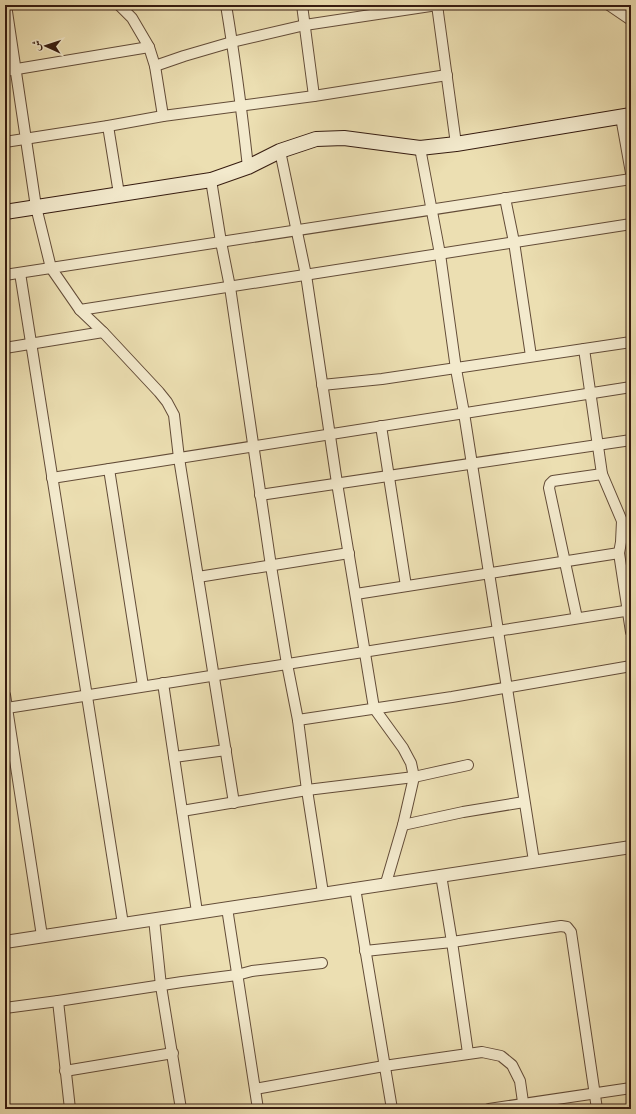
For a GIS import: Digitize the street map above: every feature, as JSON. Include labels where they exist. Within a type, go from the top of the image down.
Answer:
[{"type":"main road","points":[[5,212],[211,180],[248,167],[280,150],[316,139],[344,138],[420,148],[456,144],[626,116]]},
{"type":"street","points":[[6,5],[10,70],[26,139],[36,207],[51,268],[80,310],[103,332],[167,402],[174,416],[179,458],[234,803]]},
{"type":"street","points":[[119,5],[132,18],[149,47],[155,66],[163,116]]},
{"type":"street","points":[[226,5],[241,105],[248,167]]},
{"type":"street","points":[[302,5],[314,96]]},
{"type":"street","points":[[155,66],[232,42],[305,25],[437,5],[456,144]]},
{"type":"street","points":[[609,5],[631,20]]},
{"type":"street","points":[[10,70],[149,47]]},
{"type":"street","points":[[5,142],[163,116],[314,96],[447,75]]},
{"type":"street","points":[[626,116],[631,173]]},
{"type":"street","points":[[108,126],[119,194]]},
{"type":"street","points":[[420,148],[440,254],[456,369],[534,861]]},
{"type":"street","points":[[280,150],[306,275],[337,484],[374,708],[403,748],[410,763],[414,777],[403,824],[386,883]]},
{"type":"street","points":[[211,180],[230,287],[260,495],[287,664],[298,720],[323,893]]},
{"type":"street","points":[[5,275],[631,180]]},
{"type":"street","points":[[505,198],[514,242],[531,356]]},
{"type":"street","points":[[80,310],[631,224]]},
{"type":"street","points":[[20,273],[123,924]]},
{"type":"street","points":[[5,348],[103,332]]},
{"type":"street","points":[[322,385],[456,369],[531,356],[631,342]]},
{"type":"street","points":[[584,349],[602,474],[626,520],[619,553],[629,610],[631,632]]},
{"type":"street","points":[[52,478],[631,387]]},
{"type":"street","points":[[381,426],[406,586]]},
{"type":"street","points":[[260,495],[631,440]]},
{"type":"street","points":[[109,469],[143,686]]},
{"type":"street","points":[[577,618],[549,488],[553,481],[602,474]]},
{"type":"street","points":[[198,577],[349,553]]},
{"type":"street","points":[[356,594],[619,553]]},
{"type":"street","points":[[7,708],[629,610]]},
{"type":"street","points":[[298,720],[452,697],[631,666]]},
{"type":"street","points":[[163,683],[197,912]]},
{"type":"street","points":[[5,695],[42,936]]},
{"type":"street","points":[[174,756],[226,750]]},
{"type":"street","points":[[182,811],[307,790],[414,777],[468,765]]},
{"type":"street","points":[[403,824],[524,802]]},
{"type":"street","points":[[5,942],[631,847]]},
{"type":"street","points":[[441,876],[468,1053]]},
{"type":"street","points":[[355,888],[392,1109]]},
{"type":"street","points":[[227,908],[258,1109]]},
{"type":"street","points":[[154,919],[180,1109]]},
{"type":"street","points":[[365,951],[452,942],[561,926],[567,927],[571,932],[597,1109]]},
{"type":"street","points":[[5,1008],[322,963]]},
{"type":"street","points":[[58,1001],[70,1109]]},
{"type":"street","points":[[255,1090],[384,1066],[482,1052],[502,1056],[512,1065],[520,1081],[523,1106]]},
{"type":"street","points":[[65,1071],[173,1053]]},
{"type":"street","points":[[489,1109],[523,1106],[631,1088]]}]
